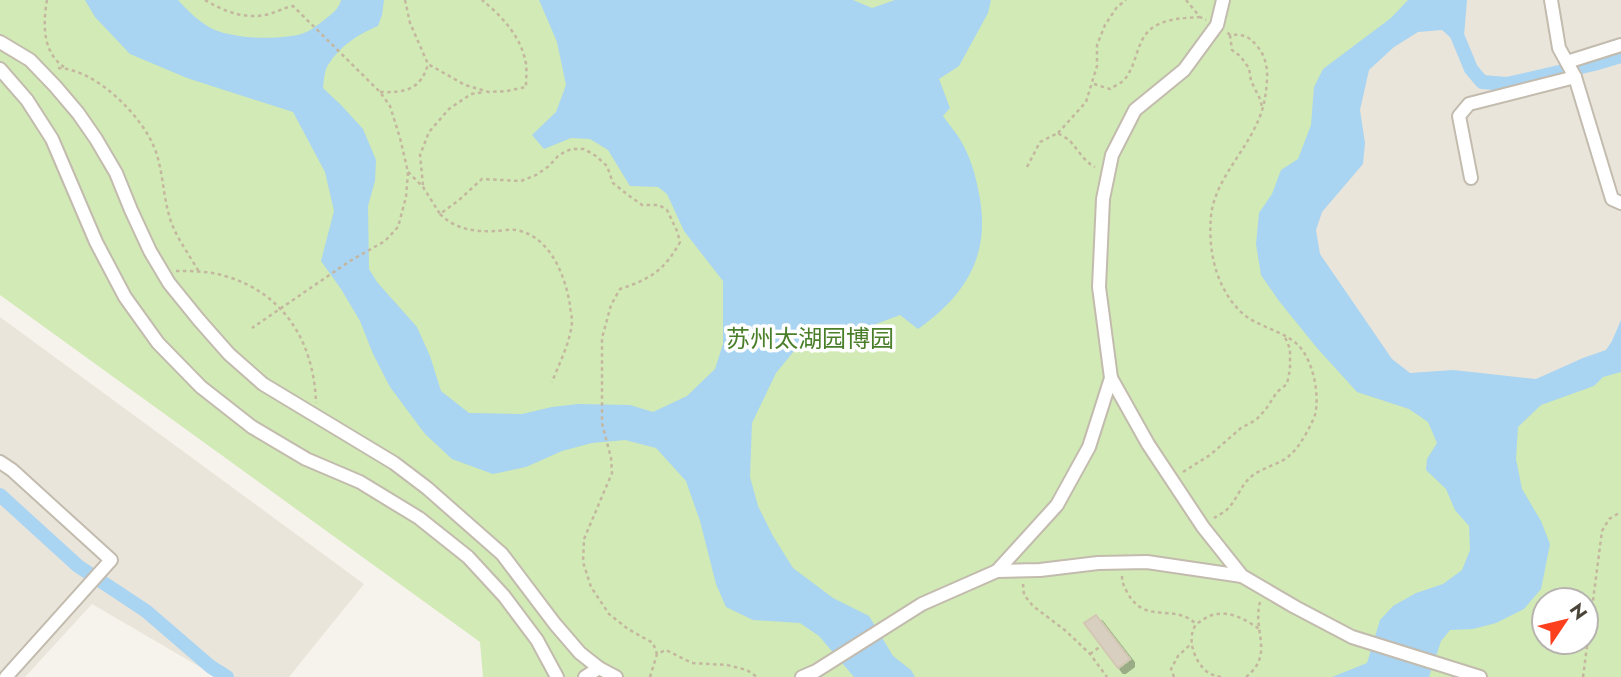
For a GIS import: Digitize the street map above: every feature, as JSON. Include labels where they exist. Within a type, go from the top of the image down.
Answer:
[{"type":"street","points":[[1223,0],[1217,25],[1184,69],[1135,110],[1112,155],[1103,199],[1099,287],[1111,377],[1147,444],[1203,527],[1242,576]]},
{"type":"street","points":[[1551,0],[1559,48],[1575,77],[1612,199],[1621,203]]},
{"type":"street","points":[[0,42],[30,60],[62,95],[96,139],[116,173],[150,251],[169,283],[229,354],[263,384],[394,463],[427,488],[502,554],[580,653],[616,677]]},
{"type":"street","points":[[1567,62],[1621,45]]},
{"type":"street","points":[[0,69],[27,100],[52,139],[96,242],[125,297],[158,343],[201,387],[252,427],[306,459],[360,482],[419,518],[468,557],[504,596],[537,640],[558,677]]},
{"type":"street","points":[[1471,178],[1458,116],[1469,104],[1575,77]]},
{"type":"street","points":[[997,571],[1057,505],[1090,447],[1111,377]]},
{"type":"street","points":[[0,462],[111,560],[6,677]]},
{"type":"street","points":[[802,677],[816,671],[922,604],[997,571],[1122,562],[1147,562],[1242,576],[1352,637],[1480,677]]},
{"type":"street","points":[[585,677],[599,668]]},
{"type":"path","points":[[47,0],[44,31],[48,47],[57,62],[108,90],[129,110],[145,131],[155,148],[162,171],[169,218],[200,272]]},
{"type":"path","points":[[205,0],[227,12],[250,17],[267,15],[293,6],[380,92],[390,106],[408,172],[406,197],[398,227],[385,241],[350,261],[253,328]]},
{"type":"path","points":[[405,0],[410,23],[428,64],[465,85],[489,92]]},
{"type":"path","points":[[423,187],[421,155],[429,132],[449,110],[471,93],[526,87],[527,65],[523,52],[496,11],[482,0]]},
{"type":"path","points":[[1027,167],[1041,142],[1058,133],[1086,102],[1097,66],[1097,45],[1105,25],[1117,7],[1126,0]]},
{"type":"path","points":[[1186,0],[1200,17],[1230,35],[1249,36],[1263,53],[1268,72],[1266,100],[1257,123],[1211,209],[1209,236],[1212,258],[1222,285],[1239,310],[1258,324],[1284,335],[1299,346],[1311,366],[1316,389],[1315,414],[1307,432],[1289,456],[1251,476],[1230,506],[1203,527]]},
{"type":"path","points":[[1093,83],[1110,89],[1122,82],[1132,68],[1142,37],[1155,25],[1177,18],[1200,17]]},
{"type":"path","points":[[1230,35],[1232,50],[1249,68],[1262,110]]},
{"type":"path","points":[[380,92],[398,93],[414,87],[425,75],[428,64]]},
{"type":"path","points":[[37,68],[67,68]]},
{"type":"path","points":[[1058,133],[1069,139],[1091,166],[1108,173]]},
{"type":"path","points":[[440,214],[482,178],[521,181],[536,175],[559,155],[571,149],[584,149],[607,166],[613,183],[628,195],[642,205],[659,205],[667,210],[673,220],[680,242],[671,258],[658,272],[620,289],[611,306],[602,338],[602,424],[612,473],[584,539],[583,562],[590,587],[609,614],[653,643],[657,654],[650,677]]},
{"type":"path","points":[[408,172],[423,187],[449,223],[466,229],[489,232],[517,230],[537,239],[549,251],[559,268],[568,294],[572,320],[568,340],[552,382]]},
{"type":"path","points":[[162,271],[223,275],[251,286],[273,300],[288,316],[300,335],[311,365],[316,392],[316,417]]},
{"type":"path","points":[[1172,480],[1210,455],[1241,428],[1256,420],[1277,392],[1287,384],[1290,349],[1284,335]]},
{"type":"path","points":[[1583,677],[1602,531],[1609,519],[1621,512]]},
{"type":"path","points":[[1122,562],[1122,582],[1130,598],[1140,609],[1189,617],[1196,624]]},
{"type":"path","points":[[1022,570],[1024,595],[1034,607],[1066,631],[1090,654],[1107,677]]},
{"type":"path","points":[[1246,677],[1260,663],[1262,647],[1258,609],[1265,589]]},
{"type":"path","points":[[1221,677],[1209,673],[1196,658],[1191,639],[1196,624],[1210,615],[1223,613],[1238,616],[1259,629]]},
{"type":"path","points":[[1174,677],[1171,669],[1178,656],[1192,643]]},
{"type":"path","points":[[1090,654],[1101,646]]},
{"type":"path","points":[[657,654],[666,650],[692,663],[727,665],[747,670],[757,677]]},
{"type":"shaded area","points":[[1439,0],[1621,0],[1621,329],[1608,355],[1516,391],[1410,385],[1300,239],[1369,70]]},
{"type":"shaded area","points":[[0,317],[364,584],[289,677],[217,677],[92,604],[25,677],[0,677]]},
{"type":"green space","name":"苏州太湖园博园","points":[[0,0],[1428,0],[1373,52],[1278,257],[1367,382],[1517,397],[1610,358],[1621,340],[1621,677],[483,677],[480,642],[0,295]]},
{"type":"water","points":[[85,0],[178,0],[190,13],[215,30],[246,37],[270,38],[307,32],[332,14],[341,0],[384,0],[378,26],[356,37],[332,58],[324,76],[323,88],[363,129],[376,160],[375,181],[368,206],[369,269],[377,282],[417,327],[441,391],[469,413],[522,414],[578,404],[630,405],[653,412],[687,396],[715,369],[723,344],[723,281],[684,231],[667,194],[658,187],[630,186],[608,150],[590,139],[571,138],[544,149],[532,135],[556,112],[566,85],[557,42],[539,0],[853,0],[872,8],[895,0],[991,0],[988,13],[959,66],[939,79],[950,108],[943,116],[960,139],[970,159],[982,211],[979,251],[963,285],[951,301],[918,329],[900,315],[831,341],[794,351],[776,373],[752,423],[750,477],[758,506],[793,568],[833,598],[869,616],[893,656],[911,670],[915,677],[854,677],[819,636],[800,623],[753,620],[726,607],[716,584],[700,521],[686,481],[656,448],[625,440],[592,443],[562,451],[526,467],[493,474],[452,459],[425,434],[390,387],[360,321],[321,261],[334,211],[325,172],[293,112],[187,78],[130,54],[95,17]]},
{"type":"water","points":[[1408,0],[1467,0],[1464,36],[1452,39],[1442,30],[1418,32],[1394,47],[1369,70],[1360,110],[1365,143],[1363,164],[1322,212],[1316,230],[1320,254],[1392,359],[1410,373],[1453,370],[1536,379],[1606,350],[1621,320],[1621,372],[1603,377],[1594,386],[1541,405],[1518,427],[1516,459],[1522,489],[1541,521],[1550,544],[1542,586],[1530,586],[1530,602],[1524,609],[1496,623],[1473,629],[1450,630],[1441,641],[1429,677],[1332,677],[1367,663],[1380,620],[1393,606],[1416,593],[1443,584],[1462,570],[1470,550],[1469,526],[1455,510],[1446,489],[1426,470],[1427,459],[1437,443],[1428,422],[1409,409],[1357,392],[1317,348],[1261,275],[1256,244],[1259,213],[1272,194],[1281,170],[1298,159],[1311,125],[1314,87],[1323,69],[1391,18]]},
{"type":"building","points":[[1096,615],[1130,659],[1118,668],[1084,623]]},
{"type":"waterway","points":[[1452,23],[1471,69],[1482,82],[1507,84],[1621,56]]},
{"type":"waterway","points":[[0,495],[78,566],[146,611],[211,667],[227,677]]}]
